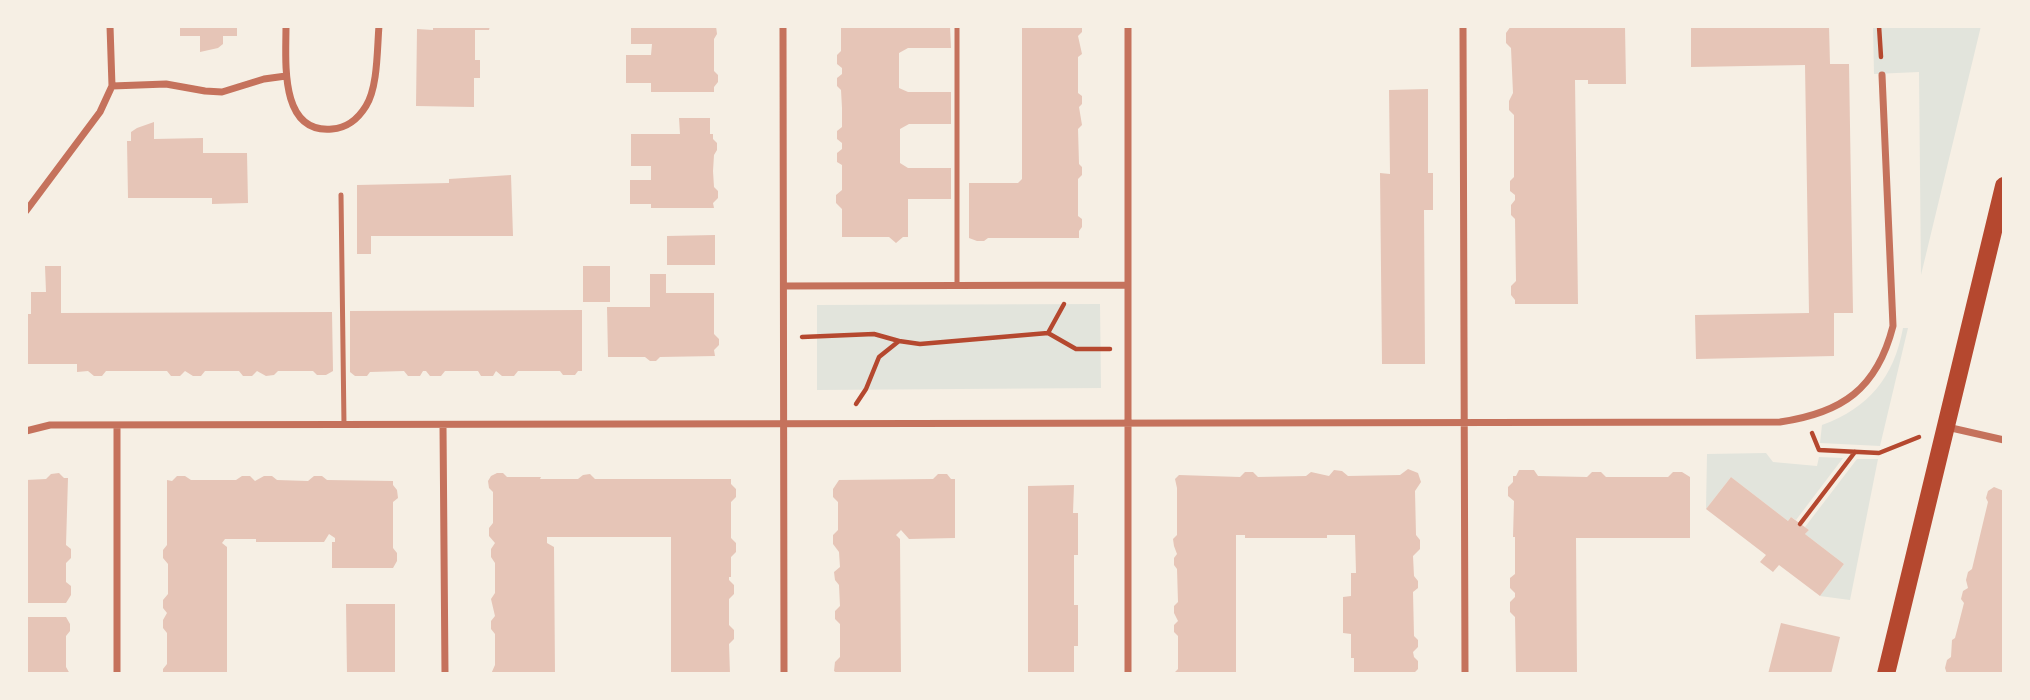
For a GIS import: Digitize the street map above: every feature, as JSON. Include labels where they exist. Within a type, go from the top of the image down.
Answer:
[{"type":"main road","points":[[1886,674],[2004,186]]},
{"type":"street","points":[[26,211],[100,112],[112,86],[110,26]]},
{"type":"street","points":[[286,26],[286,76],[294,110],[304,123],[317,129],[345,126],[356,120],[367,105],[372,90],[379,26]]},
{"type":"street","points":[[783,26],[784,674]]},
{"type":"street","points":[[1128,26],[1128,674]]},
{"type":"street","points":[[1463,26],[1465,674]]},
{"type":"street","points":[[26,431],[50,425],[1780,422],[1805,419],[1837,407],[1858,393],[1875,371],[1887,348],[1893,326],[1882,75]]},
{"type":"street","points":[[112,86],[166,84],[222,92],[264,79],[286,76]]},
{"type":"street","points":[[784,286],[1128,285]]},
{"type":"street","points":[[443,425],[445,674]]},
{"type":"street","points":[[117,426],[117,674]]},
{"type":"street","points":[[1946,426],[2004,440]]},
{"type":"lane","points":[[957,26],[957,285]]},
{"type":"lane","points":[[341,195],[344,425]]},
{"type":"path","points":[[1879,26],[1882,75]]},
{"type":"path","points":[[1048,332],[1064,304]]},
{"type":"path","points":[[783,337],[874,334],[920,344],[1048,332],[1076,349],[1128,349]]},
{"type":"path","points":[[844,424],[866,389],[878,357],[899,341]]},
{"type":"path","points":[[1805,419],[1819,450],[1856,452],[1879,453],[1946,426]]},
{"type":"path","points":[[1800,524],[1856,452]]},
{"type":"shaded area","points":[[1873,26],[1981,26],[1921,275],[1919,72],[1874,74]]},
{"type":"shaded area","points":[[1100,304],[1101,388],[817,390],[817,305]]},
{"type":"shaded area","points":[[1903,328],[1908,328],[1880,446],[1820,443],[1822,425],[1853,410],[1866,400],[1886,376],[1899,346]]},
{"type":"shaded area","points":[[1766,453],[1773,462],[1817,466],[1819,457],[1843,458],[1796,520],[1791,517],[1788,521],[1731,477],[1706,509],[1707,454]]},
{"type":"shaded area","points":[[1857,459],[1878,459],[1850,600],[1820,596],[1844,564],[1805,534],[1809,530],[1805,527]]},
{"type":"building","points":[[180,26],[237,26],[237,36],[223,36],[223,44],[218,48],[200,52],[200,36],[180,36]]},
{"type":"building","points":[[433,26],[490,26],[489,30],[475,30],[475,60],[480,60],[480,78],[474,78],[474,107],[416,106],[417,29],[433,30]]},
{"type":"building","points":[[631,26],[716,26],[714,71],[718,75],[718,82],[714,92],[651,92],[651,83],[626,83],[626,55],[651,55],[652,44],[631,44]]},
{"type":"building","points":[[841,26],[950,26],[951,48],[908,48],[899,53],[899,88],[908,92],[951,92],[951,124],[909,124],[900,129],[900,163],[908,168],[951,168],[951,199],[908,199],[908,237],[903,237],[896,243],[889,237],[842,237],[842,209],[836,203],[836,195],[842,190],[842,165],[837,162],[837,153],[842,149],[842,143],[837,139],[837,131],[842,127],[841,90],[837,86],[837,78],[842,74],[842,68],[837,64],[837,55],[841,51]]},
{"type":"building","points":[[1022,26],[1082,26],[1082,32],[1078,36],[1082,54],[1078,57],[1078,93],[1082,96],[1082,104],[1079,107],[1082,125],[1078,129],[1082,175],[1078,179],[1078,216],[1082,219],[1082,227],[1079,238],[988,238],[977,241],[969,238],[969,183],[1018,183],[1022,179]]},
{"type":"building","points":[[1511,26],[1625,26],[1626,84],[1588,84],[1588,80],[1575,80],[1578,304],[1515,304],[1511,295],[1511,286],[1516,281],[1515,219],[1511,215],[1515,195],[1510,191],[1510,181],[1514,177],[1514,115],[1509,110],[1513,93],[1511,48],[1506,43],[1506,33]]},
{"type":"building","points":[[1691,26],[1829,26],[1830,64],[1849,64],[1853,313],[1834,313],[1834,356],[1696,359],[1695,315],[1809,313],[1805,65],[1691,67]]},
{"type":"building","points":[[1428,89],[1428,173],[1433,173],[1433,210],[1424,210],[1425,364],[1382,364],[1380,173],[1390,174],[1389,90]]},
{"type":"building","points":[[679,118],[710,118],[710,134],[713,134],[717,143],[713,171],[718,198],[713,203],[714,208],[651,208],[651,204],[630,204],[630,180],[651,180],[651,166],[631,166],[631,134],[680,134]]},
{"type":"building","points":[[154,122],[154,139],[203,138],[203,153],[247,153],[248,203],[212,204],[212,198],[128,198],[127,141],[131,141],[131,132]]},
{"type":"building","points":[[511,175],[513,236],[371,236],[371,254],[357,254],[357,185],[449,183],[449,179]]},
{"type":"building","points":[[715,235],[715,265],[667,265],[667,236]]},
{"type":"building","points":[[45,266],[61,266],[61,313],[332,312],[333,371],[326,375],[317,375],[313,371],[278,371],[274,375],[266,376],[257,371],[252,376],[243,376],[239,371],[205,371],[201,376],[193,376],[185,371],[180,376],[171,376],[167,371],[106,371],[102,376],[94,376],[88,371],[77,372],[77,364],[26,364],[26,314],[31,314],[31,292],[46,292]]},
{"type":"building","points":[[583,266],[610,266],[610,302],[583,302]]},
{"type":"building","points":[[650,274],[666,274],[666,293],[714,293],[714,334],[719,339],[719,345],[714,350],[715,356],[660,357],[656,361],[645,357],[608,357],[607,307],[650,307]]},
{"type":"building","points":[[582,310],[582,371],[575,375],[563,375],[560,371],[518,371],[514,376],[502,376],[496,371],[493,376],[481,376],[478,371],[445,371],[441,376],[430,376],[423,371],[420,376],[408,376],[404,371],[370,372],[367,376],[355,376],[350,372],[350,311]]},
{"type":"building","points":[[1408,469],[1418,473],[1421,482],[1415,491],[1416,535],[1420,540],[1420,549],[1413,556],[1414,576],[1418,581],[1418,588],[1413,592],[1414,636],[1418,640],[1418,647],[1413,652],[1418,661],[1418,669],[1413,674],[1354,674],[1351,634],[1343,633],[1343,597],[1351,596],[1351,573],[1356,573],[1355,535],[1327,535],[1327,538],[1245,538],[1245,535],[1236,535],[1236,674],[1173,674],[1178,669],[1178,636],[1174,632],[1174,625],[1178,621],[1174,613],[1174,606],[1178,602],[1177,569],[1174,565],[1177,554],[1173,539],[1177,535],[1175,479],[1179,475],[1240,477],[1245,472],[1253,472],[1258,477],[1306,476],[1311,472],[1329,476],[1334,470],[1342,471],[1348,476],[1400,475]]},
{"type":"building","points":[[1519,470],[1534,470],[1538,476],[1587,477],[1592,472],[1601,472],[1606,477],[1668,477],[1673,472],[1682,472],[1690,477],[1690,538],[1576,538],[1577,674],[1516,674],[1515,617],[1510,612],[1510,602],[1515,597],[1510,588],[1510,578],[1515,574],[1514,501],[1508,496],[1508,487]]},
{"type":"building","points":[[59,473],[68,478],[66,545],[71,549],[71,558],[66,563],[66,582],[71,586],[71,595],[66,603],[26,603],[26,480],[46,479],[51,474]]},
{"type":"building","points":[[497,473],[503,473],[507,477],[541,477],[540,479],[578,479],[590,474],[595,479],[731,479],[731,484],[736,489],[736,497],[731,502],[731,538],[736,543],[736,552],[731,557],[729,577],[734,585],[734,594],[729,599],[729,625],[734,630],[734,639],[729,644],[730,674],[671,674],[671,537],[547,537],[547,543],[554,547],[555,674],[491,674],[495,665],[495,634],[491,629],[491,621],[495,616],[491,599],[495,593],[495,563],[491,557],[491,549],[495,543],[489,536],[489,528],[493,523],[493,492],[488,481]]},
{"type":"building","points":[[938,474],[947,474],[951,479],[955,479],[955,538],[909,539],[901,530],[896,535],[900,539],[901,674],[838,674],[834,671],[835,662],[840,657],[840,624],[835,619],[835,611],[840,606],[839,585],[834,572],[840,567],[839,552],[833,544],[833,535],[838,530],[838,502],[833,497],[833,489],[839,480],[933,479]]},
{"type":"building","points":[[177,476],[185,476],[191,480],[236,480],[242,476],[250,476],[255,481],[264,476],[272,476],[277,480],[308,481],[314,476],[322,476],[327,480],[393,481],[398,498],[393,502],[393,548],[397,553],[397,561],[393,568],[332,568],[332,542],[335,542],[335,538],[329,534],[324,542],[225,539],[222,543],[227,547],[227,674],[163,674],[167,664],[167,633],[163,628],[163,620],[167,613],[163,608],[163,600],[168,594],[168,564],[163,558],[163,550],[167,545],[167,480],[172,481]]},
{"type":"building","points":[[1731,477],[1788,521],[1791,517],[1809,530],[1805,534],[1844,564],[1820,596],[1779,565],[1773,572],[1760,562],[1766,555],[1706,509]]},
{"type":"building","points":[[1074,485],[1073,513],[1078,513],[1078,555],[1074,555],[1074,605],[1078,605],[1078,646],[1074,646],[1074,674],[1028,674],[1028,486]]},
{"type":"building","points":[[1994,487],[2004,491],[2004,674],[1947,674],[1945,668],[1951,657],[1952,640],[1955,638],[1964,603],[1961,599],[1963,591],[1968,588],[1966,580],[1972,569],[1988,502],[1986,498],[1988,491]]},
{"type":"building","points":[[346,604],[395,604],[395,674],[347,674]]},
{"type":"building","points":[[26,617],[66,617],[70,631],[66,636],[66,667],[70,674],[26,674]]},
{"type":"building","points":[[1781,623],[1840,637],[1831,674],[1768,674]]}]
